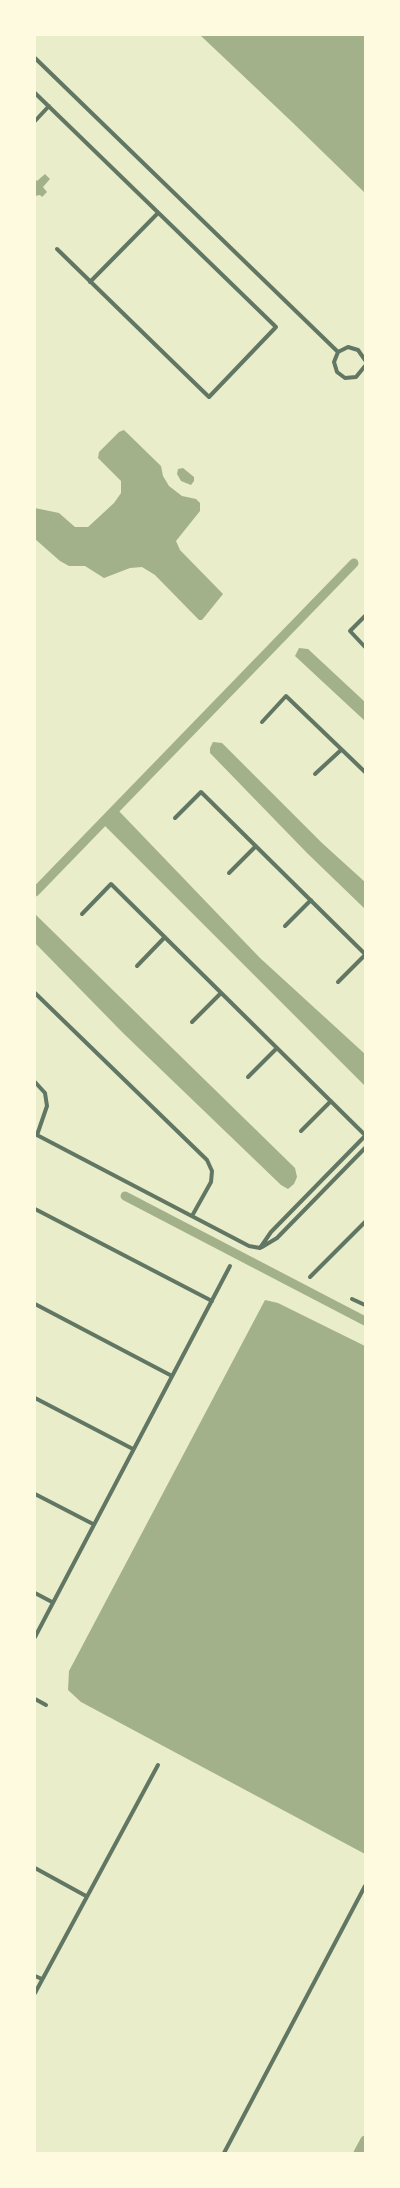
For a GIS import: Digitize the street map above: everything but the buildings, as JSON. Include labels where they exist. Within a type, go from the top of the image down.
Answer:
[{"type":"street","points":[[35,58],[338,352]]},
{"type":"street","points":[[35,93],[276,327],[209,397],[57,249]]},
{"type":"street","points":[[35,121],[49,106]]},
{"type":"street","points":[[90,282],[158,213]]},
{"type":"street","points":[[338,352],[348,347],[353,348],[362,353],[365,360]]},
{"type":"street","points":[[338,352],[335,367],[341,375],[350,378],[356,377],[362,374],[365,366]]},
{"type":"street","points":[[365,616],[350,632],[365,647]]},
{"type":"street","points":[[262,722],[286,696],[365,772]]},
{"type":"street","points":[[315,774],[341,750]]},
{"type":"street","points":[[175,818],[201,792],[365,954],[338,982]]},
{"type":"street","points":[[229,874],[256,846]]},
{"type":"street","points":[[82,914],[111,884],[365,1135],[272,1232],[260,1248]]},
{"type":"street","points":[[285,926],[311,900]]},
{"type":"street","points":[[137,966],[165,937]]},
{"type":"street","points":[[35,993],[207,1160],[212,1171],[211,1182],[192,1216]]},
{"type":"street","points":[[192,1022],[221,993]]},
{"type":"street","points":[[248,1077],[277,1048]]},
{"type":"street","points":[[35,1082],[45,1093],[47,1106],[36,1134],[249,1246],[260,1248],[277,1238],[365,1148]]},
{"type":"street","points":[[301,1131],[331,1101]]},
{"type":"street","points":[[35,1209],[212,1301]]},
{"type":"street","points":[[310,1277],[365,1222]]},
{"type":"street","points":[[35,1637],[230,1266]]},
{"type":"street","points":[[352,1298],[365,1305]]},
{"type":"street","points":[[35,1304],[172,1376]]},
{"type":"street","points":[[35,1398],[133,1449]]},
{"type":"street","points":[[35,1494],[93,1524]]},
{"type":"street","points":[[35,1593],[52,1602]]},
{"type":"street","points":[[35,1699],[46,1705]]},
{"type":"street","points":[[35,1993],[158,1765]]},
{"type":"street","points":[[35,1868],[86,1896]]},
{"type":"street","points":[[224,2153],[365,1886]]},
{"type":"street","points":[[35,1976],[42,1979]]},
{"type":"shaded area","points":[[200,35],[365,35],[365,193],[291,121]]},
{"type":"shaded area","points":[[45,174],[50,179],[43,187],[47,192],[42,197],[40,195],[35,196],[35,179],[37,181]]},
{"type":"shaded area","points":[[124,430],[161,466],[163,476],[169,486],[182,496],[196,499],[200,503],[200,511],[176,541],[180,550],[223,594],[202,620],[199,620],[155,575],[142,567],[130,568],[104,578],[85,566],[69,566],[60,561],[35,539],[35,508],[59,513],[75,527],[88,527],[114,503],[121,493],[121,481],[98,458],[99,452],[119,432]]},
{"type":"shaded area","points":[[183,468],[194,477],[191,485],[181,481],[177,474],[178,469]]},
{"type":"shaded area","points":[[299,648],[308,649],[365,702],[365,721],[295,656]]},
{"type":"shaded area","points":[[213,742],[222,743],[322,843],[365,882],[365,909],[307,853],[210,753]]},
{"type":"shaded area","points":[[117,809],[260,958],[365,1054],[365,1086],[103,824]]},
{"type":"shaded area","points":[[35,914],[295,1168],[297,1177],[294,1184],[288,1189],[281,1185],[123,1033],[35,943]]},
{"type":"shaded area","points":[[265,1300],[278,1303],[365,1346],[365,1854],[81,1702],[68,1690],[69,1671]]},
{"type":"waterway","points":[[35,892],[354,563]]},
{"type":"waterway","points":[[125,1196],[365,1321]]},
{"type":"waterway","points":[[358,2153],[365,2140]]}]
